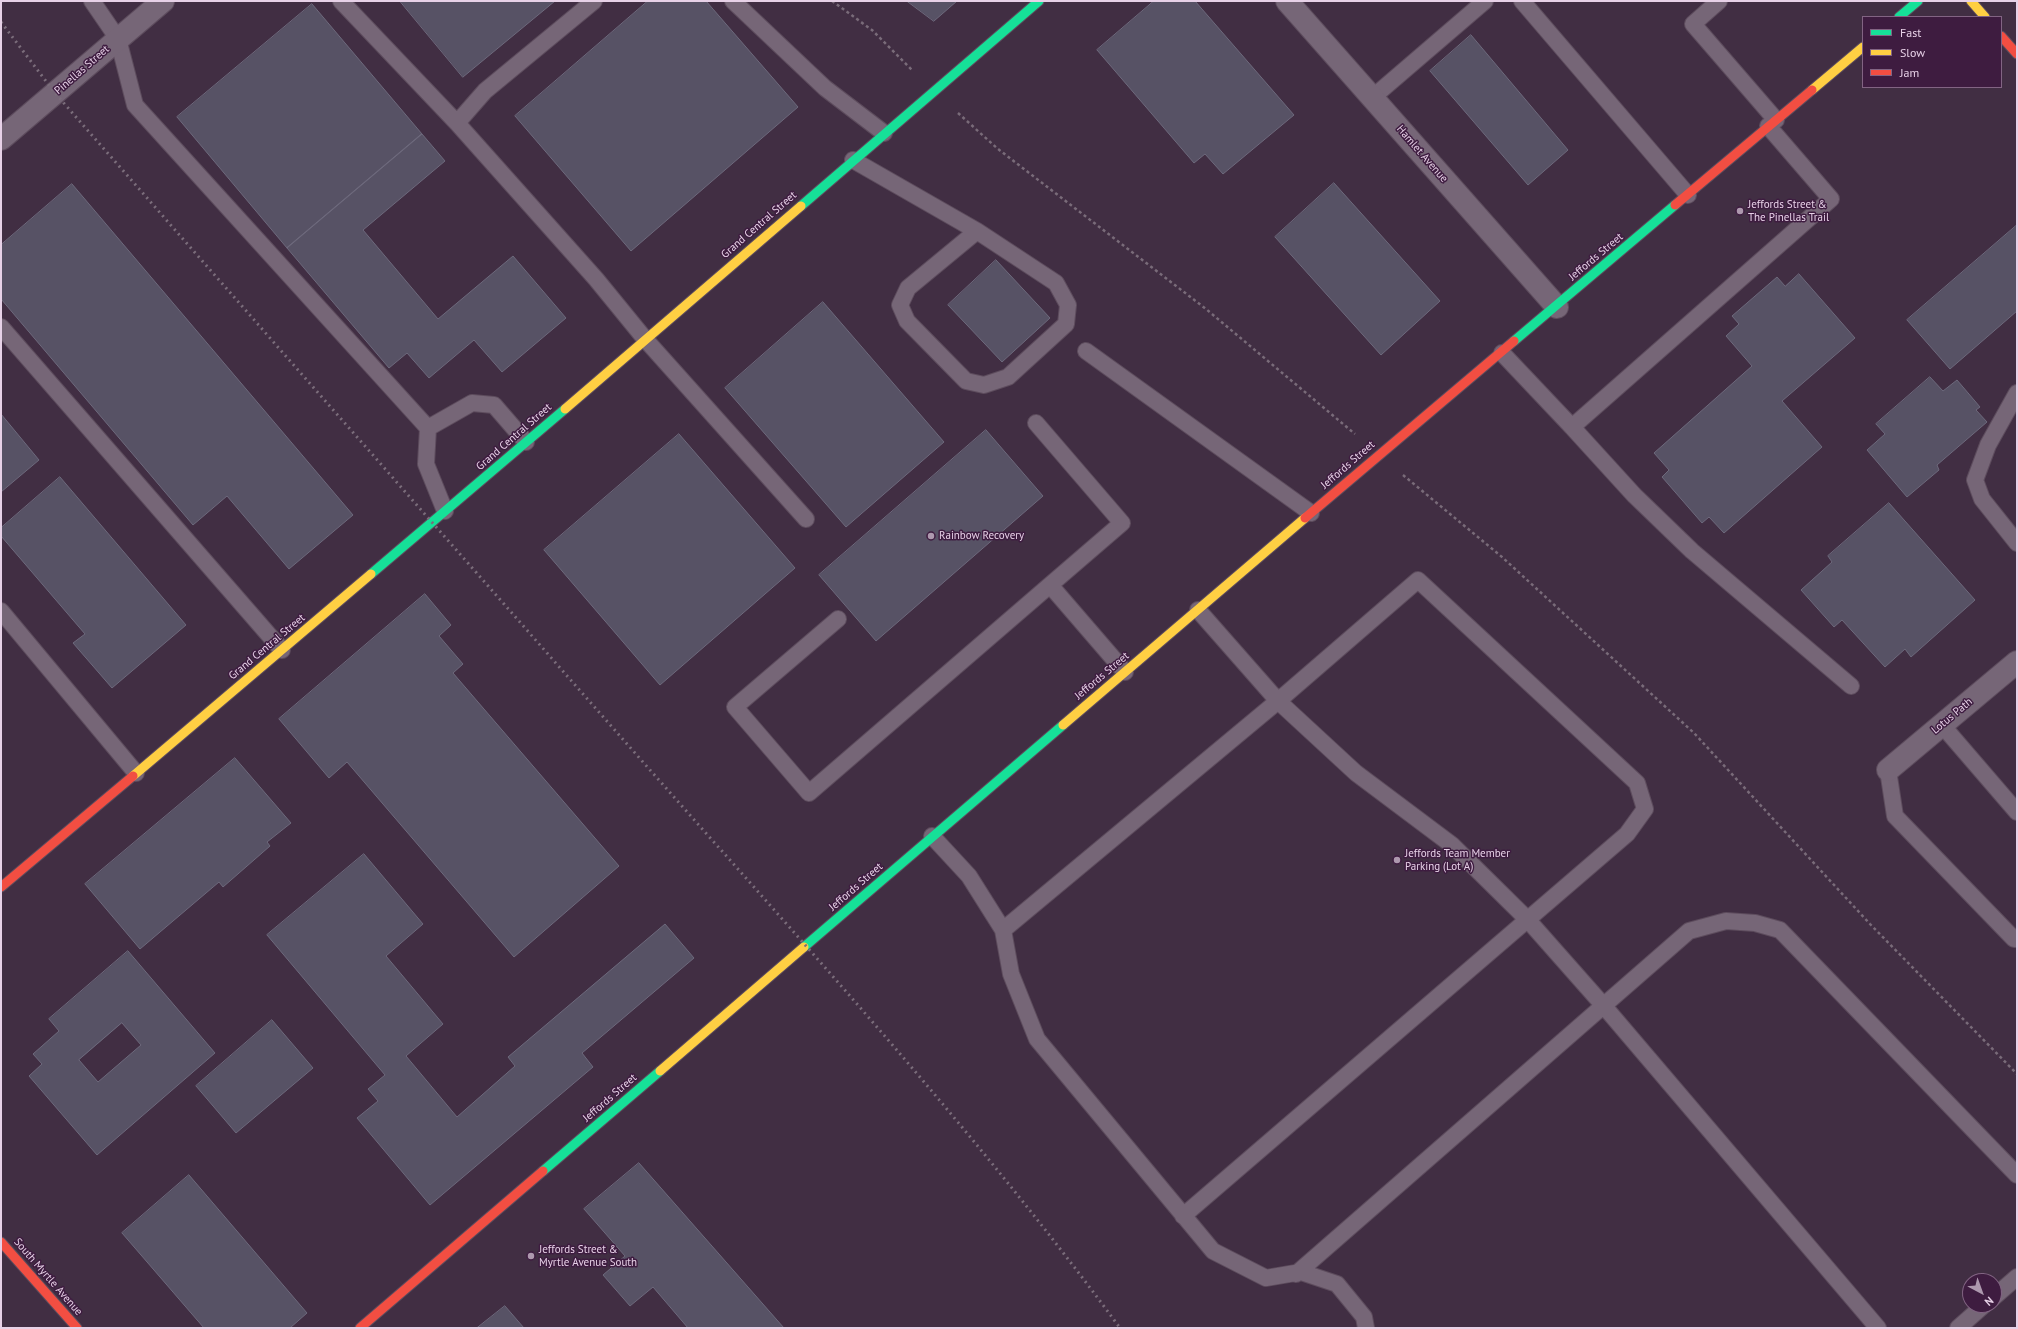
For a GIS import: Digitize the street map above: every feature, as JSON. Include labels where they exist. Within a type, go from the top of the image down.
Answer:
[{"type":"street","name":"Pinellas Street","points":[[1,139],[163,1]]},
{"type":"street","name":"Grand Central Street","points":[[1,887],[446,511],[1039,1]]},
{"type":"street","name":"Hamlet Avenue","points":[[1287,1],[1557,307]]},
{"type":"street","points":[[1900,16],[1918,1]]},
{"type":"street","points":[[1971,1],[1984,16]]},
{"type":"street","points":[[2002,37],[2017,54]]},
{"type":"street","name":"Jeffords Street","points":[[360,1328],[1379,454],[1557,307],[1862,48]]},
{"type":"street","name":"Lotus Path","points":[[1888,770],[2017,662]]},
{"type":"street","name":"South Myrtle Avenue","points":[[1,1242],[77,1328]]},
{"type":"lane","points":[[92,1],[118,39],[135,105],[428,428],[426,464],[446,511]]},
{"type":"lane","points":[[341,1],[457,123],[596,279],[645,339],[806,519]]},
{"type":"lane","points":[[457,123],[484,91],[594,1]]},
{"type":"lane","points":[[734,1],[825,88],[884,133]]},
{"type":"lane","points":[[1372,98],[1485,1]]},
{"type":"lane","points":[[1522,1],[1688,195]]},
{"type":"lane","points":[[1572,427],[1831,199],[1693,24],[1719,1]]},
{"type":"lane","points":[[853,160],[977,230],[1056,283],[1068,305],[1066,324],[1008,377],[984,385],[966,381],[907,321],[900,305],[908,288],[977,230]]},
{"type":"lane","points":[[1,327],[282,650]]},
{"type":"lane","points":[[1086,351],[1311,513]]},
{"type":"lane","points":[[1502,353],[1634,495],[1692,551],[1851,686]]},
{"type":"lane","points":[[2017,393],[1988,445],[1975,480],[1982,499],[2017,543]]},
{"type":"lane","points":[[428,428],[472,403],[494,405],[526,442]]},
{"type":"lane","points":[[838,619],[736,707],[809,793],[1122,523],[1036,423]]},
{"type":"lane","points":[[1003,930],[1278,701],[1418,580],[1637,783],[1645,809],[1627,834],[1183,1216]]},
{"type":"lane","points":[[1050,584],[1125,672]]},
{"type":"lane","points":[[1198,610],[1278,701],[1356,773],[1452,846],[1527,919],[1603,1005],[1878,1328]]},
{"type":"lane","points":[[1,611],[136,772]]},
{"type":"lane","points":[[1942,725],[2017,812]]},
{"type":"lane","points":[[1888,770],[1895,816],[1994,919],[2014,938],[2017,939]]},
{"type":"lane","points":[[932,836],[969,876],[1003,930],[1011,974],[1037,1039],[1213,1251],[1266,1278],[1302,1272],[1337,1284],[1364,1318],[1366,1328]]},
{"type":"lane","points":[[1296,1274],[1689,931],[1726,921],[1755,922],[1780,930],[2017,1175]]},
{"type":"lane","points":[[2002,1290],[2017,1277]]},
{"type":"lane","points":[[1958,1328],[1975,1313]]},
{"type":"path","points":[[832,1],[872,30],[998,149],[1206,309],[1502,557],[1694,733],[1870,924],[2017,1074]]},
{"type":"building","points":[[400,1],[555,1],[463,77]]},
{"type":"building","points":[[648,1],[706,1],[798,107],[631,251],[515,116]]},
{"type":"building","points":[[907,1],[957,1],[934,21]]},
{"type":"building","points":[[1154,1],[1195,1],[1294,115],[1223,174],[1205,154],[1194,163],[1097,50]]},
{"type":"building","points":[[312,4],[422,134],[287,248],[177,117]]},
{"type":"building","points":[[1471,35],[1568,150],[1528,185],[1430,71]]},
{"type":"building","points":[[422,134],[445,161],[363,230],[438,319],[513,256],[566,318],[502,372],[474,340],[429,378],[407,353],[389,368],[287,248]]},
{"type":"building","points":[[1334,183],[1440,301],[1381,355],[1275,237]]},
{"type":"building","points":[[72,184],[353,515],[289,569],[227,496],[193,525],[1,299],[1,245]]},
{"type":"building","points":[[2017,225],[2017,311],[1950,369],[1907,320]]},
{"type":"building","points":[[996,260],[1050,318],[1002,362],[948,305]]},
{"type":"building","points":[[1799,274],[1855,338],[1782,401],[1822,447],[1724,533],[1709,517],[1702,523],[1662,477],[1669,470],[1654,453],[1752,366],[1726,336],[1739,324],[1732,316],[1777,277],[1785,286]]},
{"type":"building","points":[[823,302],[944,442],[846,527],[725,388]]},
{"type":"building","points":[[1930,377],[1943,391],[1957,380],[1980,407],[1976,410],[1987,422],[1937,465],[1939,470],[1907,497],[1867,450],[1885,434],[1876,424]]},
{"type":"building","points":[[1,414],[39,460],[1,492]]},
{"type":"building","name":"Rainbow Recovery","points":[[986,430],[1043,496],[876,641],[819,575]]},
{"type":"building","points":[[679,434],[795,568],[660,685],[544,550]]},
{"type":"building","points":[[60,477],[186,625],[112,688],[73,643],[85,634],[1,536],[1,528]]},
{"type":"building","points":[[1889,503],[1975,600],[1911,657],[1905,649],[1885,667],[1842,620],[1834,627],[1801,590],[1832,562],[1828,556]]},
{"type":"building","points":[[425,594],[451,625],[439,636],[463,664],[453,673],[619,866],[514,957],[347,762],[329,778],[279,719]]},
{"type":"building","points":[[235,758],[291,823],[267,842],[270,846],[223,887],[219,882],[140,949],[85,884]]},
{"type":"building","points":[[364,854],[423,924],[386,956],[443,1024],[406,1056],[457,1117],[515,1066],[508,1057],[665,924],[694,958],[582,1053],[593,1067],[430,1205],[357,1118],[378,1101],[368,1089],[385,1075],[267,935]]},
{"type":"building","points":[[128,951],[215,1053],[97,1155],[29,1076],[42,1064],[33,1054],[59,1031],[49,1019]],"holes":[[[122,1023],[141,1045],[98,1082],[79,1060]]]},
{"type":"building","points":[[272,1020],[313,1068],[236,1133],[196,1086]]},
{"type":"building","points":[[639,1163],[784,1328],[688,1328],[653,1287],[630,1306],[603,1275],[625,1256],[584,1209]]},
{"type":"building","points":[[189,1175],[307,1313],[290,1328],[204,1328],[122,1233]]},
{"type":"building","points":[[505,1306],[524,1328],[477,1328]]},
{"type":"railway","points":[[1,22],[55,93],[891,1044],[1008,1184],[1065,1255],[1120,1328]]},
{"type":"traffic: fast","points":[[801,206],[1039,1]]},
{"type":"traffic: fast","points":[[1900,16],[1918,1]]},
{"type":"traffic: fast","points":[[1514,341],[1675,205]]},
{"type":"traffic: fast","points":[[371,574],[565,409]]},
{"type":"traffic: fast","points":[[804,947],[1063,725]]},
{"type":"traffic: fast","points":[[543,1171],[660,1071]]},
{"type":"traffic: slow","points":[[1971,1],[1984,16]]},
{"type":"traffic: slow","points":[[1812,90],[1862,48]]},
{"type":"traffic: slow","points":[[565,409],[801,206]]},
{"type":"traffic: slow","points":[[1063,725],[1305,518]]},
{"type":"traffic: slow","points":[[133,776],[371,574]]},
{"type":"traffic: slow","points":[[660,1071],[804,947]]},
{"type":"traffic: jam","points":[[2002,37],[2017,54]]},
{"type":"traffic: jam","points":[[1675,205],[1812,90]]},
{"type":"traffic: jam","points":[[1305,518],[1514,341]]},
{"type":"traffic: jam","points":[[1,887],[133,776]]},
{"type":"traffic: jam","points":[[360,1328],[543,1171]]},
{"type":"traffic: jam","points":[[1,1242],[77,1328]]},
{"type":"place","name":"Jeffords Street & The Pinellas Trail","points":[[1740,211]]},
{"type":"place","name":"Rainbow Recovery","points":[[931,536]]},
{"type":"place","name":"Jeffords Team Member Parking (Lot A)","points":[[1397,860]]},
{"type":"place","name":"Jeffords Street & Myrtle Avenue South","points":[[531,1256]]}]
